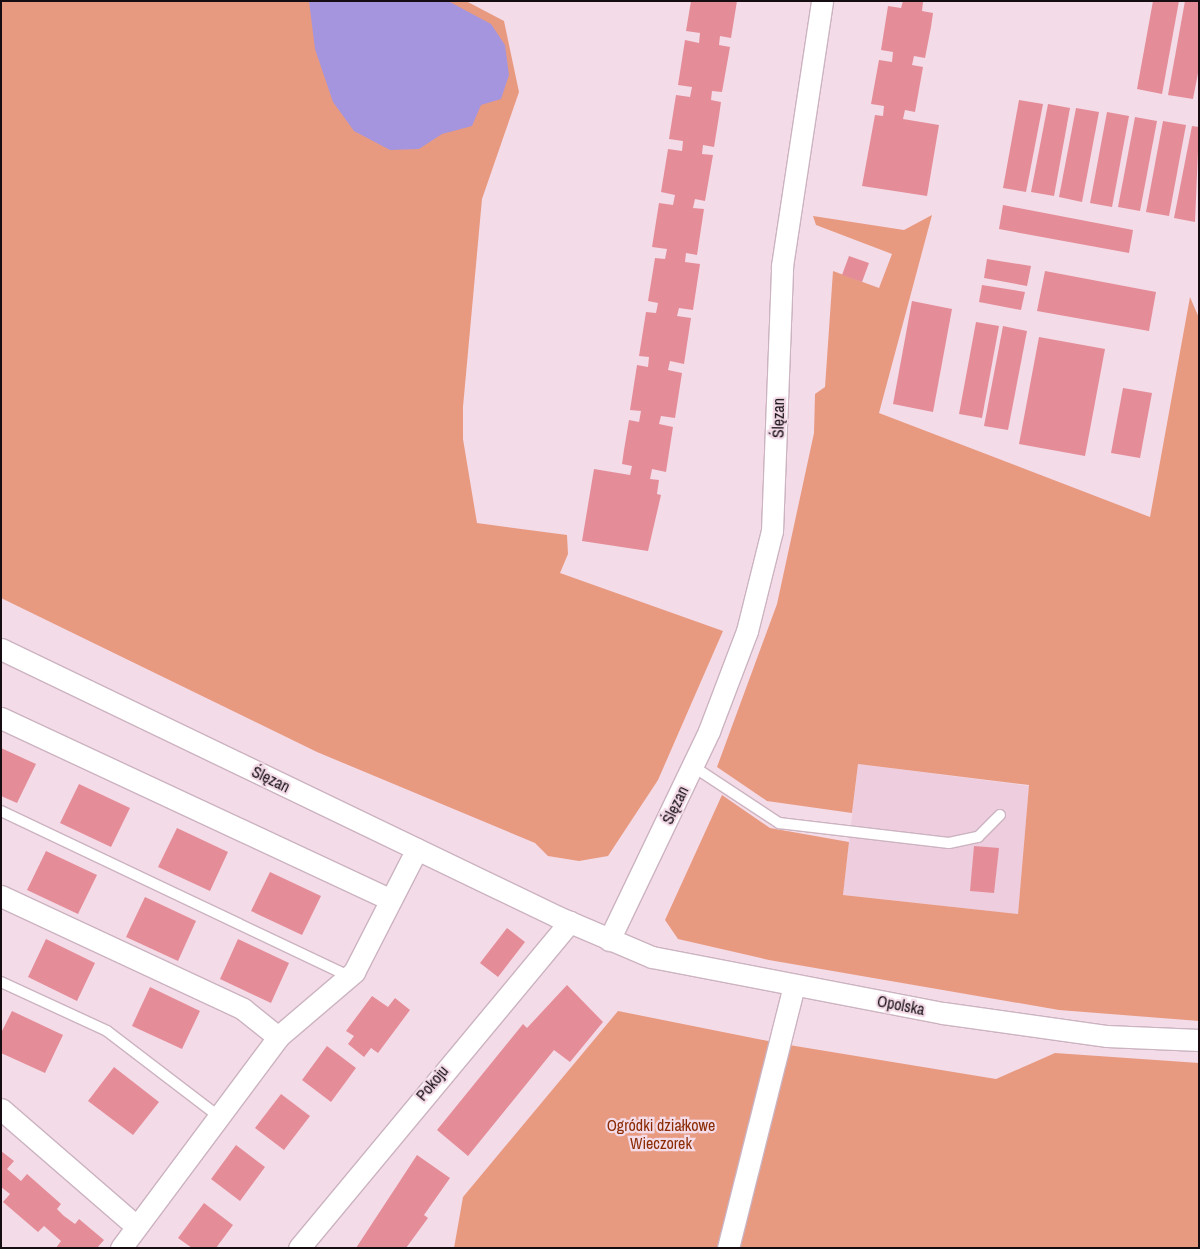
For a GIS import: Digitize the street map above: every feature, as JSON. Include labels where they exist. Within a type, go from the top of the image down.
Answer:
[{"type":"street","name":"Ślęzan","points":[[1,650],[609,940],[694,767],[747,631],[772,531],[782,266],[822,1]]},
{"type":"street","points":[[1,718],[391,900]]},
{"type":"street","points":[[121,1248],[278,1036],[349,976],[417,849]]},
{"type":"street","points":[[1,896],[243,1009],[278,1036]]},
{"type":"street","name":"Pokoju","points":[[299,1248],[570,922]]},
{"type":"street","name":"Opolska","points":[[609,940],[652,956],[943,1013],[1088,1033],[1199,1040]]},
{"type":"street","points":[[728,1248],[794,984]]},
{"type":"street","points":[[1,1109],[136,1226]]},
{"type":"lane","points":[[694,767],[779,823],[949,843],[978,837],[1000,815]]},
{"type":"lane","points":[[1,811],[349,976]]},
{"type":"lane","points":[[1,982],[107,1031],[218,1116]]},
{"type":"shaded area","points":[[309,1],[448,1],[491,24],[505,45],[509,75],[501,99],[481,105],[472,126],[442,134],[419,149],[390,150],[354,131],[333,102],[315,49]]},
{"type":"shaded area","points":[[858,764],[1029,786],[1018,914],[843,895]]},
{"type":"green space","points":[[1,1],[466,1],[504,21],[519,92],[482,199],[463,407],[463,439],[477,523],[567,535],[568,554],[560,573],[723,631],[658,780],[608,856],[579,861],[548,856],[535,843],[317,752],[1,598]]},
{"type":"green space","points":[[932,215],[879,413],[1150,517],[1190,297],[1199,318],[1199,1021],[1059,1010],[769,960],[678,939],[665,920],[722,795],[770,828],[849,842],[843,895],[1018,914],[1029,785],[858,764],[852,813],[767,801],[717,767],[777,604],[814,433],[815,394],[825,387],[833,271],[879,288],[892,254],[816,225],[813,216],[904,230]]},
{"type":"green space","name":"Ogródki działkowe Wieczorek","points":[[618,1011],[783,1044],[996,1079],[1055,1053],[1199,1063],[1199,1248],[454,1248],[463,1197]]},
{"type":"building","points":[[691,1],[737,1],[731,38],[720,36],[719,45],[730,47],[722,92],[712,91],[711,100],[721,102],[714,147],[703,145],[702,154],[713,155],[705,201],[695,199],[693,208],[704,209],[697,255],[686,253],[685,262],[700,264],[693,310],[679,308],[677,316],[691,318],[684,364],[670,361],[668,370],[682,373],[675,418],[661,416],[659,424],[673,427],[666,472],[652,469],[650,479],[659,480],[657,494],[661,495],[648,551],[582,541],[594,469],[630,475],[632,466],[622,464],[629,420],[639,422],[641,411],[630,410],[637,365],[648,367],[649,357],[639,356],[646,312],[656,313],[658,303],[648,301],[655,258],[665,259],[667,249],[652,247],[659,203],[673,205],[675,195],[661,192],[668,149],[682,151],[683,141],[669,139],[676,95],[690,97],[692,87],[678,85],[685,40],[699,43],[700,33],[686,31]]},
{"type":"building","points":[[903,1],[935,1],[923,2],[922,11],[933,13],[931,27],[925,58],[914,56],[912,65],[923,67],[915,112],[905,110],[903,119],[939,125],[927,196],[862,186],[875,115],[883,116],[884,106],[871,104],[879,60],[892,62],[893,52],[881,50],[888,6],[901,8]]},
{"type":"building","points":[[1153,1],[1179,1],[1162,94],[1137,89]]},
{"type":"building","points":[[1185,1],[1199,1],[1199,68],[1193,99],[1168,95]]},
{"type":"building","points":[[1019,100],[1043,104],[1026,192],[1003,188]]},
{"type":"building","points":[[1048,104],[1070,108],[1054,196],[1031,192]]},
{"type":"building","points":[[1076,108],[1099,112],[1082,202],[1059,197]]},
{"type":"building","points":[[1107,112],[1129,116],[1112,207],[1090,203]]},
{"type":"building","points":[[1135,117],[1157,121],[1140,211],[1118,207]]},
{"type":"building","points":[[1163,121],[1186,125],[1169,216],[1146,212]]},
{"type":"building","points":[[1192,126],[1199,127],[1195,222],[1174,218]]},
{"type":"building","points":[[1003,205],[1133,230],[1129,253],[999,229]]},
{"type":"building","points":[[849,256],[869,263],[862,282],[842,275]]},
{"type":"building","points":[[987,259],[1031,266],[1027,286],[984,278]]},
{"type":"building","points":[[1045,271],[1156,292],[1149,331],[1037,311]]},
{"type":"building","points":[[982,285],[1025,292],[1021,310],[979,302]]},
{"type":"building","points":[[912,301],[952,309],[933,412],[893,404]]},
{"type":"building","points":[[976,322],[999,326],[982,418],[959,414]]},
{"type":"building","points":[[1003,326],[1027,331],[1008,430],[984,426]]},
{"type":"building","points":[[1039,337],[1105,349],[1085,456],[1019,444]]},
{"type":"building","points":[[1123,388],[1152,393],[1140,458],[1111,453]]},
{"type":"building","points":[[1,748],[36,764],[17,803],[1,796]]},
{"type":"building","points":[[79,784],[130,808],[111,847],[60,823]]},
{"type":"building","points":[[177,828],[228,852],[210,891],[158,867]]},
{"type":"building","points":[[974,846],[999,848],[994,893],[970,891]]},
{"type":"building","points":[[46,851],[97,875],[78,914],[27,890]]},
{"type":"building","points":[[270,872],[321,896],[302,935],[251,911]]},
{"type":"building","points":[[145,897],[196,921],[178,961],[126,937]]},
{"type":"building","points":[[507,928],[525,942],[498,977],[480,963]]},
{"type":"building","points":[[46,939],[95,963],[77,1001],[28,977]]},
{"type":"building","points":[[238,939],[289,963],[271,1003],[220,979]]},
{"type":"building","points":[[567,985],[603,1022],[570,1062],[554,1050],[468,1156],[437,1130],[523,1024],[527,1028]]},
{"type":"building","points":[[150,987],[200,1011],[182,1049],[132,1026]]},
{"type":"building","points":[[372,996],[388,1007],[395,998],[410,1010],[378,1053],[371,1048],[364,1057],[348,1044],[354,1036],[346,1031]]},
{"type":"building","points":[[12,1011],[63,1035],[45,1073],[1,1053],[1,1033]]},
{"type":"building","points":[[327,1046],[356,1068],[331,1102],[302,1080]]},
{"type":"building","points":[[114,1067],[159,1102],[133,1135],[88,1101]]},
{"type":"building","points":[[281,1094],[310,1116],[284,1150],[255,1128]]},
{"type":"building","points":[[236,1145],[265,1167],[240,1201],[211,1179]]},
{"type":"building","points":[[1,1151],[14,1161],[7,1169],[21,1181],[27,1174],[61,1204],[57,1209],[64,1216],[75,1224],[79,1219],[104,1240],[97,1248],[56,1248],[61,1241],[44,1226],[38,1232],[3,1202],[10,1194],[1,1187]]},
{"type":"building","points":[[417,1155],[450,1178],[424,1215],[428,1218],[406,1248],[356,1248]]},
{"type":"building","points":[[204,1203],[233,1225],[216,1248],[192,1248],[178,1238]]}]
